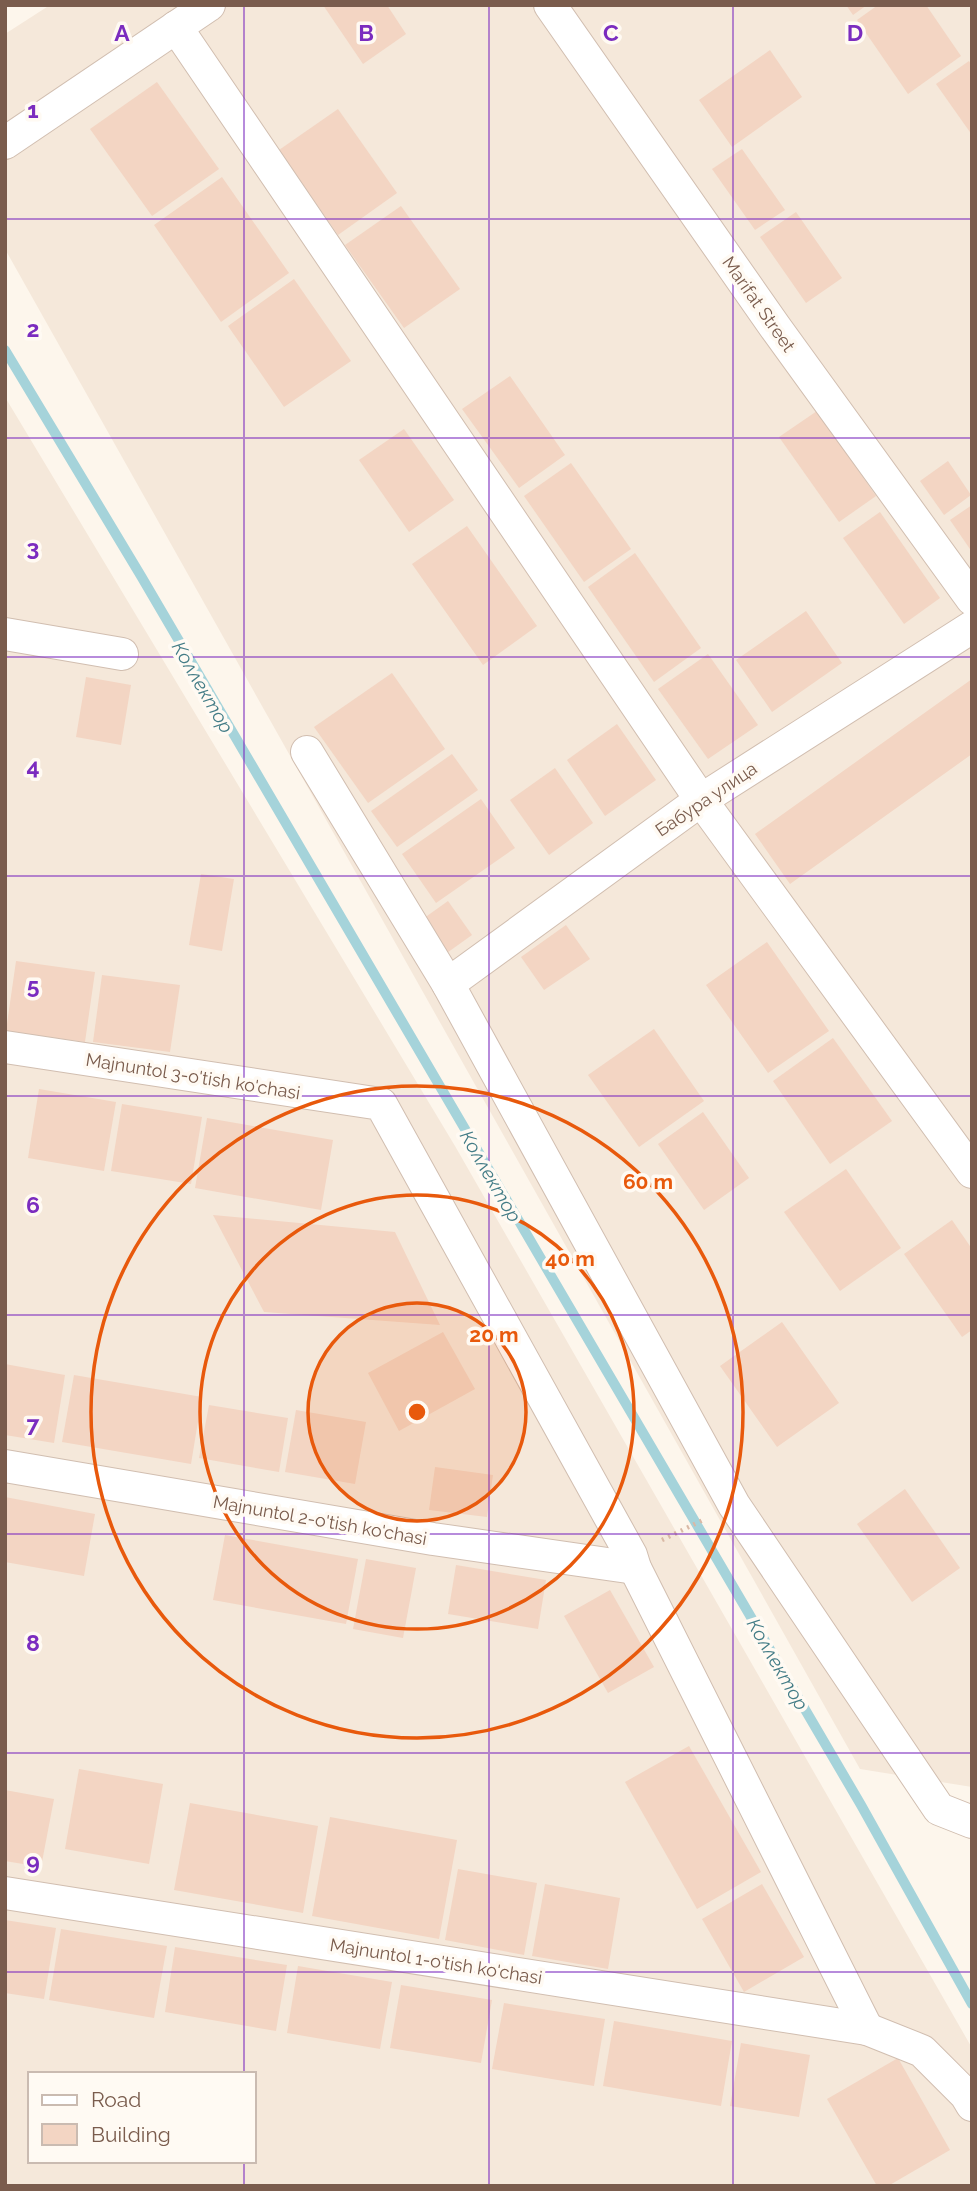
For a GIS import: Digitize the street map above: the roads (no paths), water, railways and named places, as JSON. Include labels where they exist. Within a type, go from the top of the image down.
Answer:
[{"type":"street","points":[[5,143],[209,5]]},
{"type":"street","name":"Marifat Street","points":[[550,5],[775,327],[972,599]]},
{"type":"street","points":[[176,27],[701,800],[972,1172]]},
{"type":"street","name":"Бабура улица","points":[[448,984],[701,800],[972,627]]},
{"type":"street","points":[[5,634],[122,654]]},
{"type":"street","points":[[307,752],[448,984],[734,1505],[939,1809],[972,1822]]},
{"type":"street","name":"Majnuntol 3-o'tish ko'chasi","points":[[5,1047],[381,1104],[633,1562]]},
{"type":"street","name":"Majnuntol 2-o'tish ko'chasi","points":[[5,1466],[433,1539],[633,1562]]},
{"type":"street","points":[[633,1562],[867,2029]]},
{"type":"street","name":"Majnuntol 1-o'tish ko'chasi","points":[[5,1893],[867,2029],[922,2051],[966,2095],[972,2105]]},
{"type":"waterway","name":"Коллектор","points":[[5,350],[141,576],[861,1805],[972,2004]]}]
